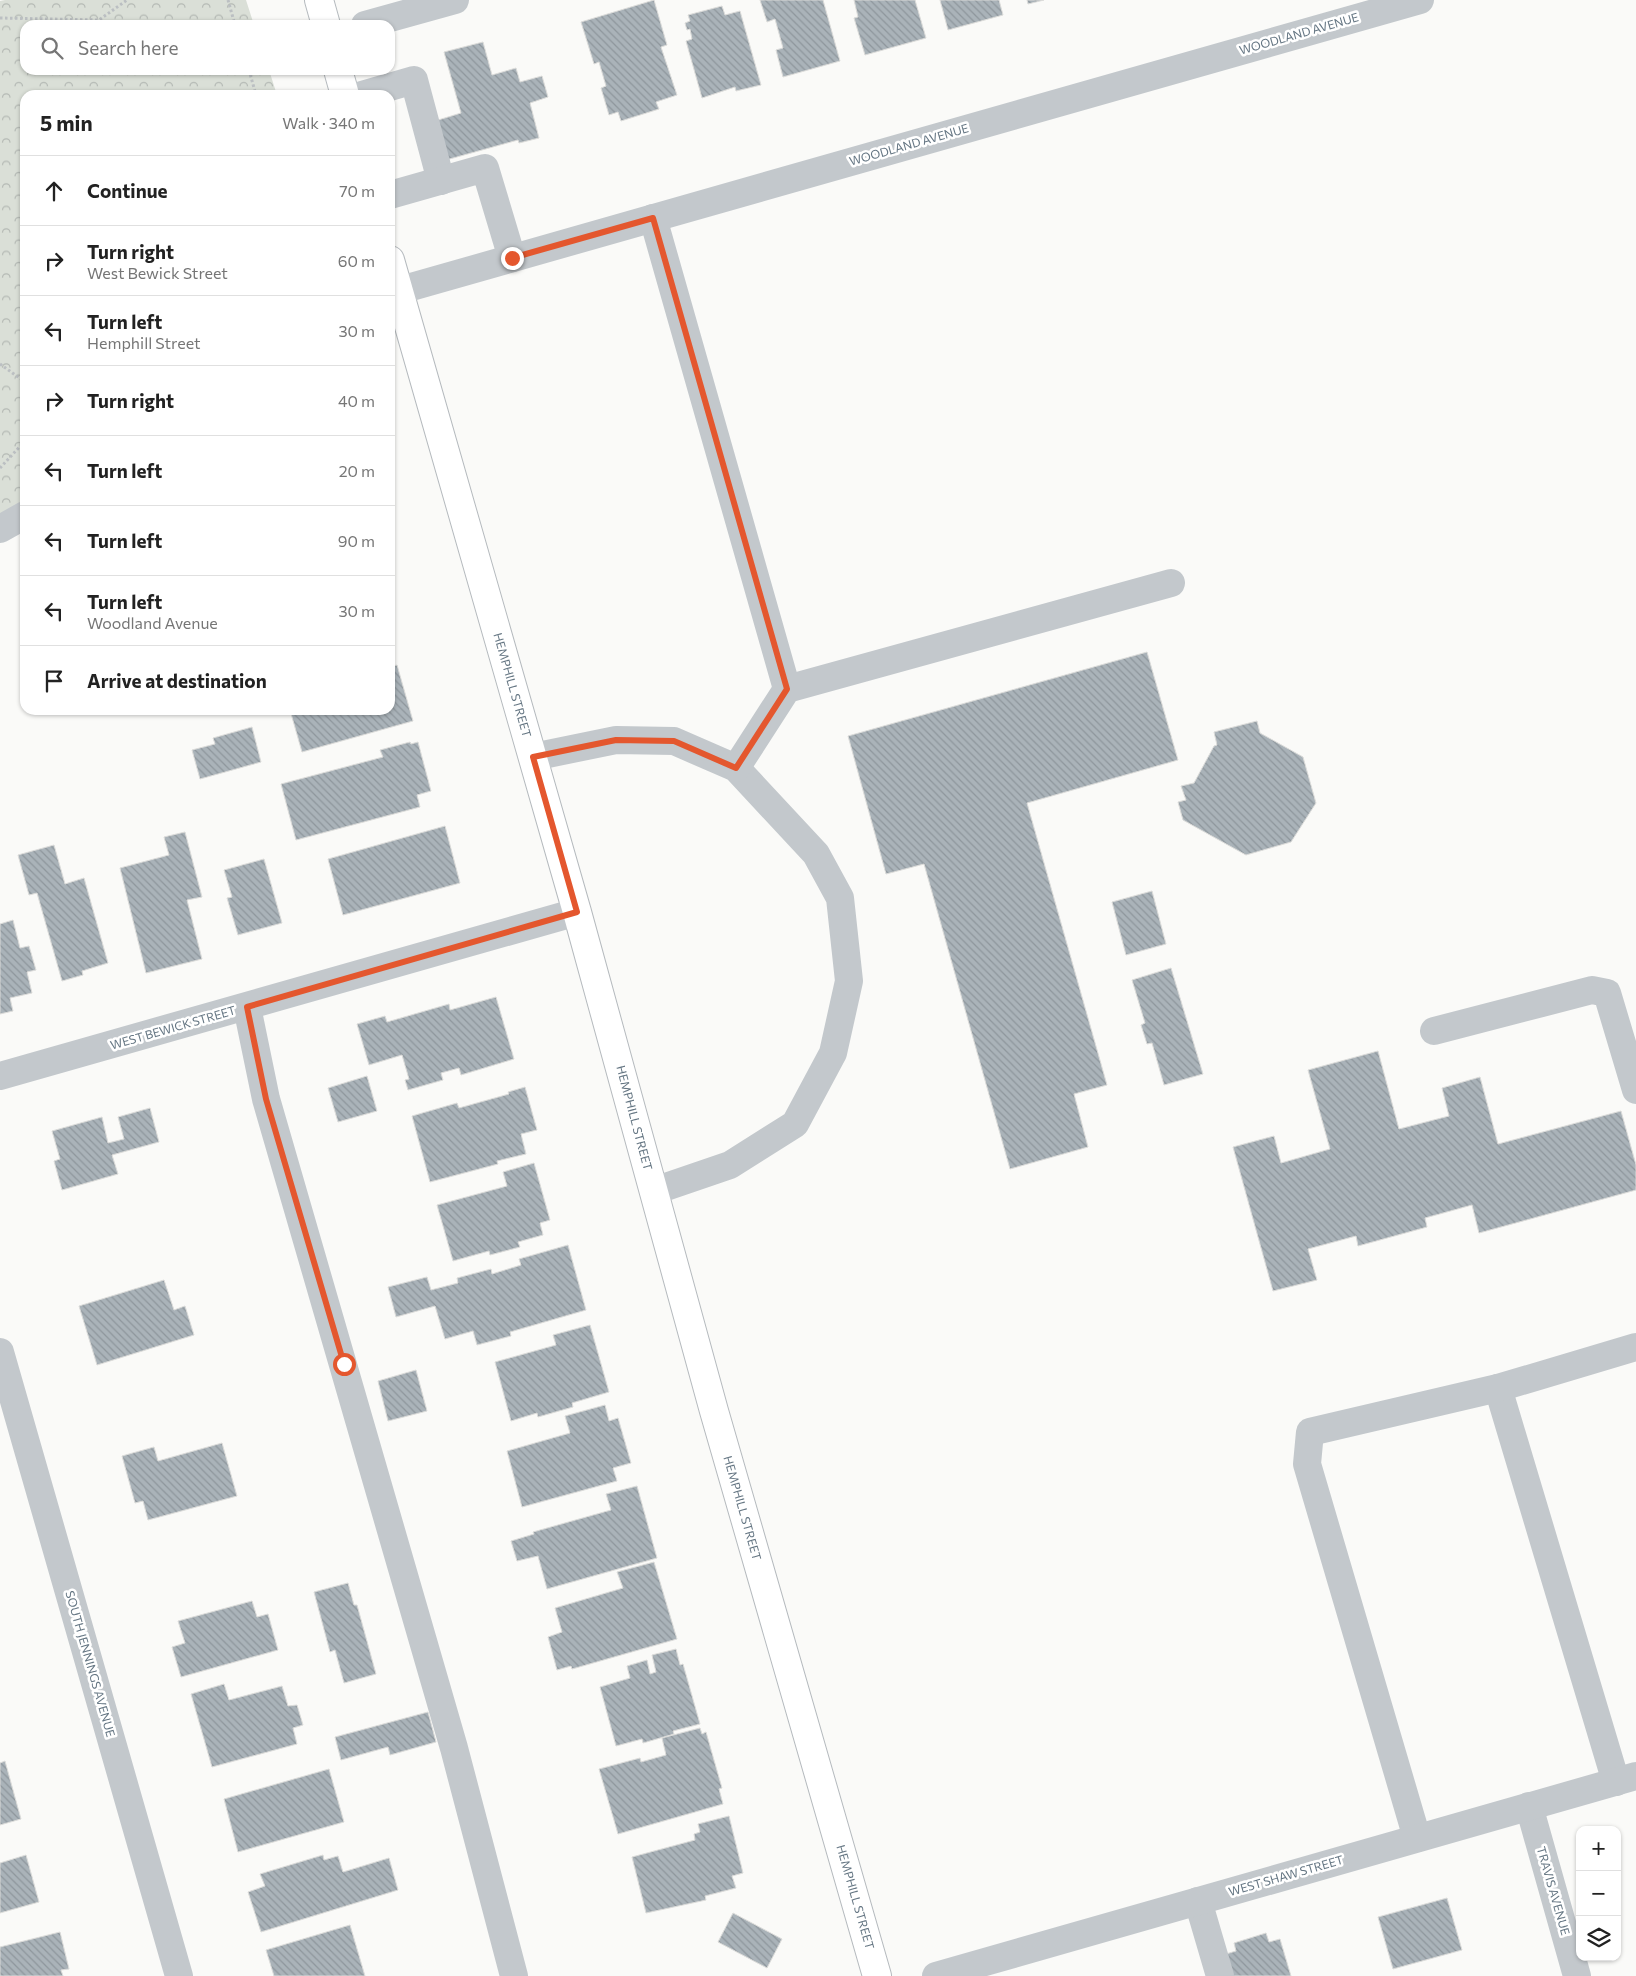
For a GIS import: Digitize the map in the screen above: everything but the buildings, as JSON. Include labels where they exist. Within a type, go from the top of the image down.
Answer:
[{"type":"main road","points":[[319,0],[325,20]]},
{"type":"main road","points":[[339,75],[344,90]]},
{"type":"main road","name":"HEMPHILL STREET","points":[[395,295],[533,757],[714,1411],[878,1976]]},
{"type":"street","points":[[383,20],[455,0]]},
{"type":"street","name":"WOODLAND AVENUE","points":[[395,292],[1420,0]]},
{"type":"street","points":[[379,90],[414,80],[441,180]]},
{"type":"street","points":[[395,194],[485,168],[512,258]]},
{"type":"street","points":[[653,218],[787,689]]},
{"type":"street","points":[[0,530],[20,518]]},
{"type":"street","points":[[736,768],[787,689],[1170,583]]},
{"type":"street","points":[[533,757],[616,740],[674,741],[736,768],[816,854],[840,898],[849,981],[833,1053],[795,1124],[730,1165],[654,1191]]},
{"type":"street","name":"WEST BEWICK STREET","points":[[0,1076],[577,912]]},
{"type":"street","points":[[1434,1031],[1592,990],[1607,993],[1636,1090]]},
{"type":"street","points":[[247,1007],[266,1099],[454,1748],[514,1976]]},
{"type":"street","points":[[1417,1838],[1307,1464],[1310,1432],[1498,1388],[1636,1347]]},
{"type":"street","name":"SOUTH JENNINGS AVENUE","points":[[0,1352],[179,1976]]},
{"type":"street","points":[[1498,1388],[1626,1779]]},
{"type":"street","name":"WEST SHAW STREET","points":[[936,1976],[1626,1779]]},
{"type":"street","name":"TRAVIS AVENUE","points":[[1529,1806],[1577,1976]]},
{"type":"street","points":[[1198,1901],[1220,1976]]},
{"type":"path","points":[[0,18],[99,20],[127,0]]},
{"type":"path","points":[[228,0],[234,20]]},
{"type":"path","points":[[250,75],[255,90]]},
{"type":"path","points":[[0,364],[20,378]]},
{"type":"path","points":[[0,468],[20,446]]},
{"type":"green space","points":[[246,0],[252,20],[20,20],[20,75],[271,75],[275,90],[20,90],[20,533],[0,539],[0,1]]},
{"type":"route","points":[[344,1364],[266,1099],[247,1007],[546,923],[577,912],[533,757],[616,740],[674,741],[736,768],[787,689],[653,218],[512,258]]}]
